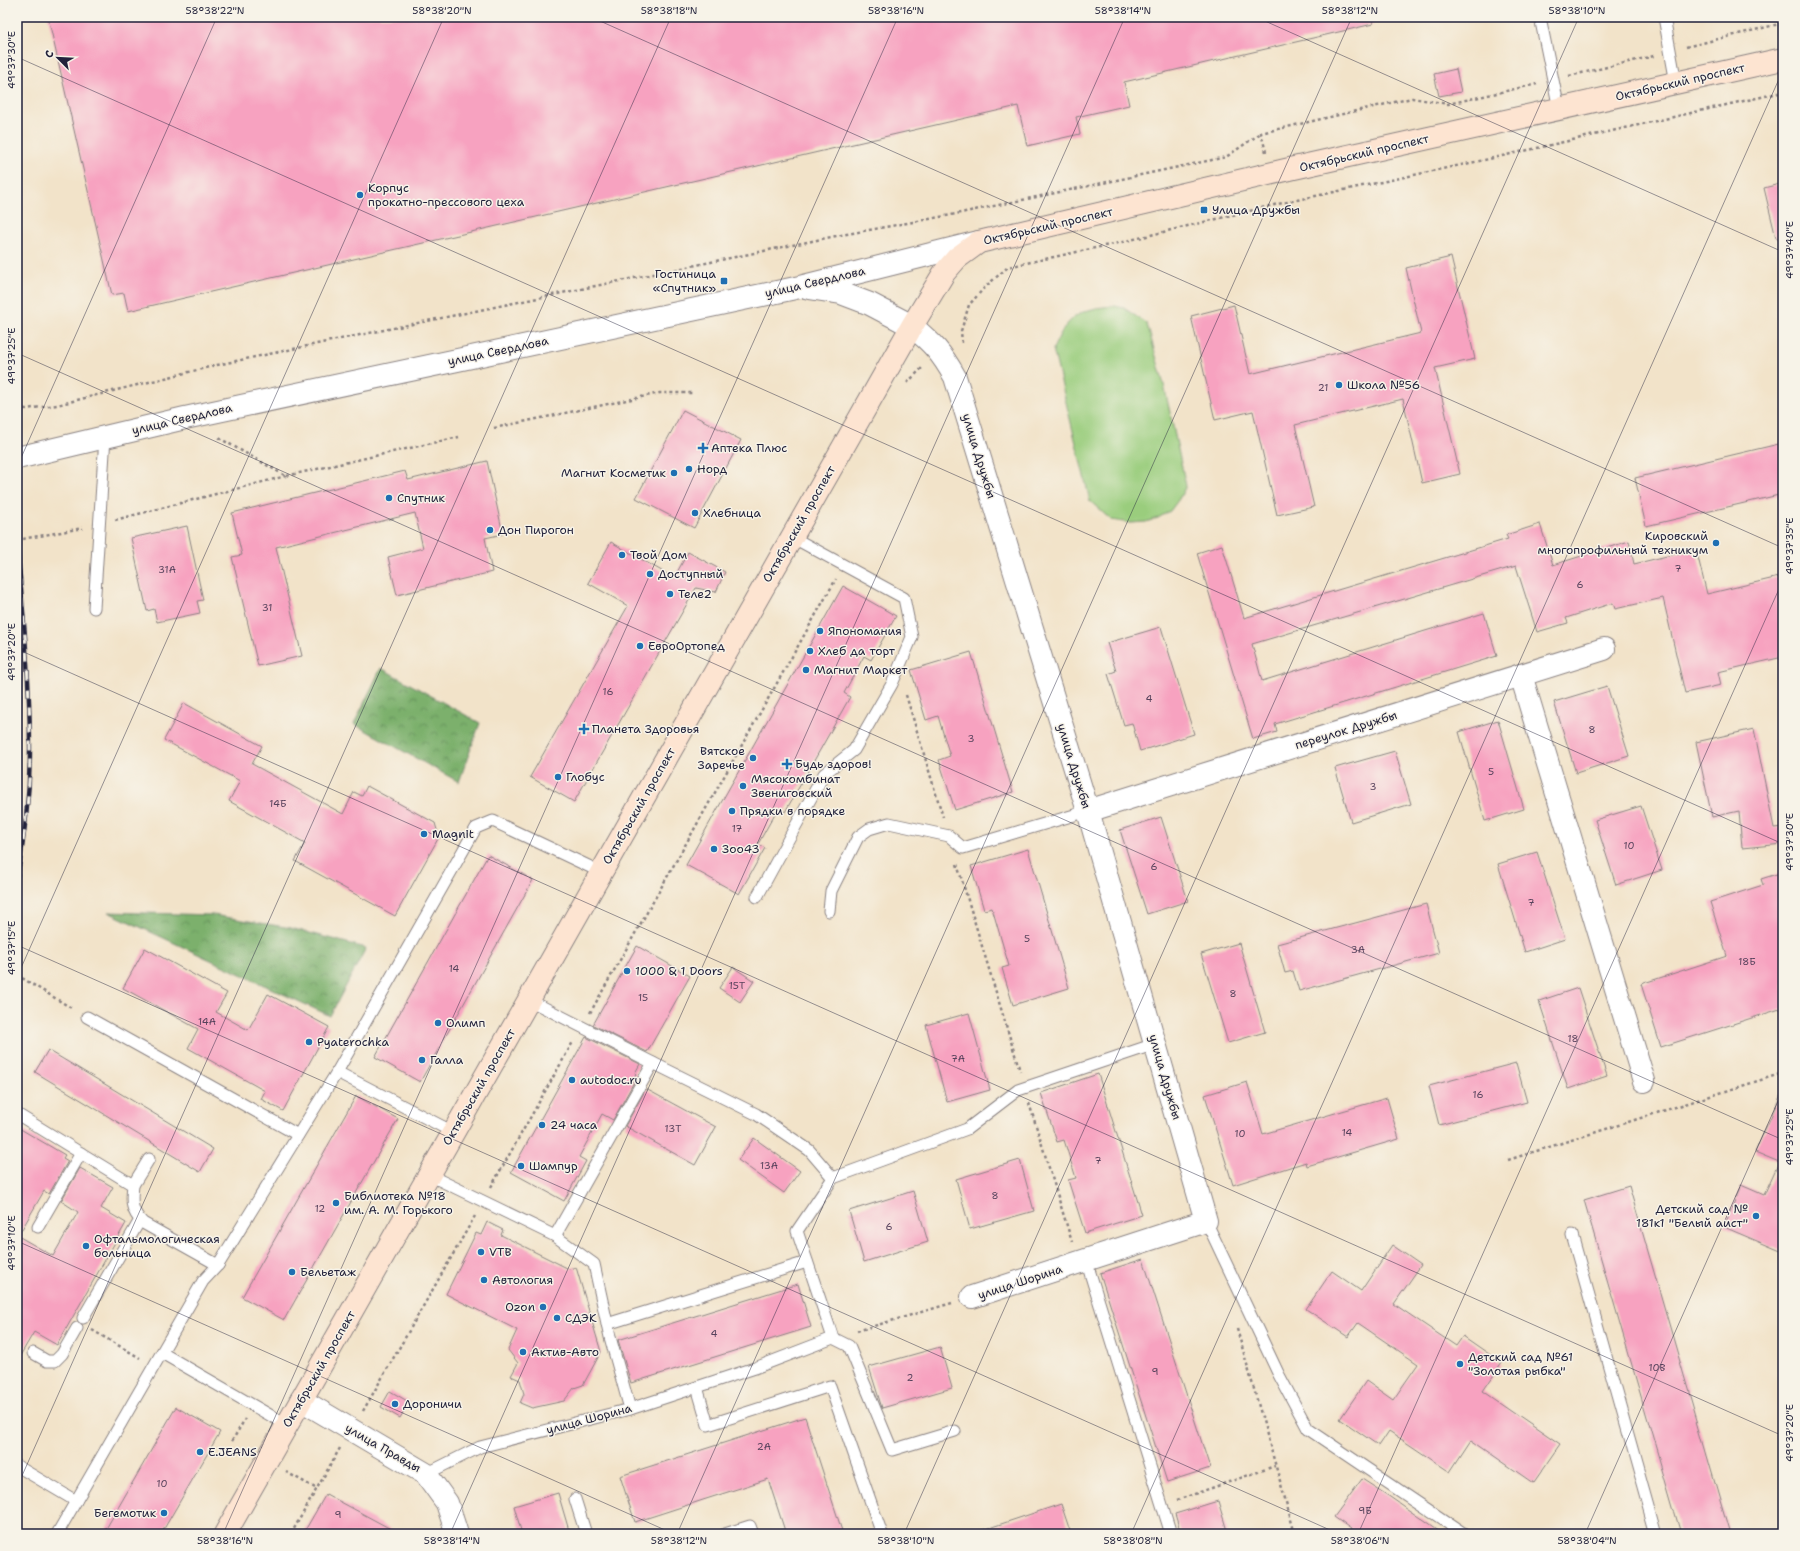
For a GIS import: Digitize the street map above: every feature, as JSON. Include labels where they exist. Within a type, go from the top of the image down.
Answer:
[{"type":"main road","name":"Октябрьский проспект","points":[[225,1534],[912,326],[944,274],[957,258],[979,242],[1783,59]]},
{"type":"street","name":"улица Свердлова","points":[[17,458],[185,418],[800,287],[979,242]]},
{"type":"street","name":"улица Дружбы","points":[[800,287],[841,293],[870,304],[912,326],[936,347],[946,360],[955,376],[1088,811],[1206,1221]]},
{"type":"street","name":"переулок Дружбы","points":[[1088,811],[1604,649]]},
{"type":"street","points":[[1521,675],[1644,1081]]},
{"type":"street","name":"улица Шорина","points":[[972,1297],[1206,1221]]},
{"type":"street","name":"улица Правды","points":[[301,1400],[426,1474],[447,1503],[456,1534]]},
{"type":"lane","points":[[1540,17],[1559,109]]},
{"type":"lane","points":[[1666,18],[1676,83]]},
{"type":"lane","points":[[94,608],[105,437]]},
{"type":"lane","points":[[757,897],[824,774],[854,750],[892,684],[912,636],[904,598],[792,537]]},
{"type":"lane","points":[[828,911],[831,890],[858,837],[869,829],[889,823],[949,836],[963,848],[1088,811]]},
{"type":"lane","points":[[57,1534],[203,1281],[218,1265],[337,1072],[476,828],[493,821],[602,872]]},
{"type":"lane","points":[[529,1000],[756,1114],[809,1150],[834,1178]]},
{"type":"lane","points":[[87,1017],[298,1135]]},
{"type":"lane","points":[[955,1431],[892,1450],[849,1346],[833,1338],[796,1231],[834,1178],[967,1129],[1018,1090],[1155,1044]]},
{"type":"lane","points":[[555,1236],[653,1063]]},
{"type":"lane","points":[[337,1072],[454,1132]]},
{"type":"lane","points":[[17,1114],[133,1185]]},
{"type":"lane","points":[[38,1227],[81,1153]]},
{"type":"lane","points":[[149,1159],[133,1185],[131,1200],[135,1214],[140,1220],[218,1265]]},
{"type":"lane","points":[[429,1175],[555,1236],[594,1264],[630,1409]]},
{"type":"lane","points":[[83,1318],[140,1220]]},
{"type":"lane","points":[[1206,1221],[1279,1375],[1308,1429],[1464,1534]]},
{"type":"lane","points":[[1572,1235],[1656,1534]]},
{"type":"lane","points":[[608,1324],[807,1262]]},
{"type":"lane","points":[[1082,1262],[1171,1534]]},
{"type":"lane","points":[[33,1353],[47,1361],[55,1361],[62,1354],[77,1328]]},
{"type":"lane","name":"улица Шорина","points":[[426,1474],[480,1447],[630,1409],[755,1368],[833,1338]]},
{"type":"lane","points":[[162,1353],[287,1425]]},
{"type":"lane","points":[[697,1387],[708,1425],[830,1386],[882,1534]]},
{"type":"lane","points":[[17,1466],[76,1501]]},
{"type":"lane","points":[[575,1499],[586,1534]]},
{"type":"lane","points":[[725,1534],[750,1526],[753,1534]]},
{"type":"path","points":[[18,408],[30,409],[57,405],[217,365],[324,342],[836,236],[950,215],[1226,157],[1261,133],[1412,98],[1448,104],[1553,80],[1783,23]]},
{"type":"path","points":[[905,385],[922,368],[962,353],[962,331],[969,305],[984,287],[1008,267],[1118,243],[1278,204],[1497,157],[1783,92]]},
{"type":"path","points":[[1261,133],[1266,153]]},
{"type":"path","points":[[494,428],[660,393],[692,393]]},
{"type":"path","points":[[17,540],[99,524],[286,476],[459,437]]},
{"type":"path","points":[[219,438],[286,476]]},
{"type":"path","points":[[291,1534],[350,1429],[366,1407],[844,565]]},
{"type":"path","points":[[898,670],[1025,1088],[1082,1262]]},
{"type":"path","points":[[17,975],[87,1017]]},
{"type":"path","points":[[1508,1160],[1783,1073]]},
{"type":"path","name":"улица Шорина","points":[[833,1338],[972,1297]]},
{"type":"path","points":[[1237,1328],[1295,1534]]},
{"type":"path","points":[[91,1330],[154,1367]]},
{"type":"path","points":[[232,1441],[252,1405]]},
{"type":"path","points":[[1162,1505],[1276,1466]]},
{"type":"path","points":[[283,1470],[317,1489]]},
{"type":"green space","points":[[1115,306],[1124,308],[1147,324],[1164,385],[1186,486],[1170,511],[1158,518],[1146,522],[1130,523],[1111,520],[1090,501],[1053,349],[1064,329],[1076,316],[1092,309]]},
{"type":"green space","points":[[381,668],[480,723],[459,782],[354,724]]},
{"type":"green space","points":[[108,912],[213,915],[291,928],[366,948],[330,1016]]},
{"type":"building","name":"Корпус прокатно-прессового цеха","points":[[48,17],[1372,17],[1373,24],[1124,82],[1129,105],[1076,117],[1080,134],[1027,146],[1018,106],[128,311],[124,293],[112,295]]},
{"type":"building","points":[[1456,69],[1461,92],[1439,96],[1434,74]]},
{"type":"building","points":[[1783,183],[1783,238],[1776,238],[1764,188]]},
{"type":"building","points":[[1451,257],[1475,359],[1435,368],[1460,474],[1422,483],[1403,399],[1295,425],[1314,507],[1277,515],[1253,411],[1215,420],[1191,316],[1234,305],[1250,374],[1421,333],[1406,268]]},
{"type":"building","name":"Норд","points":[[683,410],[741,440],[694,528],[636,498]]},
{"type":"building","points":[[1783,443],[1783,494],[1646,526],[1635,478]]},
{"type":"building","points":[[487,461],[503,534],[485,538],[492,572],[397,595],[388,557],[423,548],[415,513],[276,547],[302,656],[258,666],[232,557],[242,555],[232,513],[405,471],[408,480]]},
{"type":"building","points":[[1540,524],[1553,565],[1629,541],[1634,564],[1696,549],[1707,594],[1783,576],[1783,657],[1718,672],[1721,685],[1685,693],[1663,598],[1615,609],[1613,603],[1566,618],[1568,623],[1537,632],[1516,566],[1252,644],[1262,681],[1484,613],[1497,656],[1275,724],[1277,732],[1253,739],[1197,553],[1222,545],[1244,618],[1508,539],[1506,535]]},
{"type":"building","points":[[187,526],[203,600],[197,601],[200,613],[157,622],[154,609],[147,611],[131,538]]},
{"type":"building","points":[[611,542],[674,578],[688,552],[725,572],[716,592],[696,588],[574,802],[530,777],[628,606],[588,583]]},
{"type":"building","points":[[843,586],[896,616],[871,660],[864,656],[844,693],[850,697],[785,812],[778,808],[758,844],[765,848],[739,894],[686,865]]},
{"type":"building","points":[[1161,627],[1194,734],[1140,751],[1132,723],[1124,725],[1108,674],[1116,671],[1107,643]]},
{"type":"building","points":[[971,652],[1013,792],[955,810],[939,760],[950,756],[938,716],[926,720],[911,670]]},
{"type":"building","points":[[1607,686],[1629,756],[1576,773],[1554,702]]},
{"type":"building","points":[[184,703],[262,746],[252,764],[343,814],[354,792],[362,796],[367,786],[435,823],[439,837],[395,916],[295,861],[305,843],[229,801],[240,781],[164,740]]},
{"type":"building","points":[[1498,720],[1524,809],[1485,821],[1459,732]]},
{"type":"building","points":[[1754,729],[1774,828],[1783,827],[1783,844],[1742,848],[1739,811],[1712,817],[1696,742]]},
{"type":"building","points":[[1395,751],[1411,804],[1351,822],[1335,768]]},
{"type":"building","points":[[1641,806],[1662,870],[1616,885],[1595,820]]},
{"type":"building","points":[[1161,817],[1188,901],[1147,914],[1120,830]]},
{"type":"building","points":[[1028,849],[1069,988],[1013,1005],[1002,968],[1009,966],[992,908],[984,910],[971,866]]},
{"type":"building","points":[[1537,852],[1565,939],[1525,952],[1498,864]]},
{"type":"building","points":[[488,855],[533,880],[420,1082],[375,1057]]},
{"type":"building","points":[[1783,872],[1783,1008],[1661,1047],[1641,984],[1727,956],[1710,902],[1763,885],[1761,879]]},
{"type":"building","points":[[1426,904],[1439,953],[1299,991],[1293,971],[1285,973],[1277,944]]},
{"type":"building","points":[[1239,943],[1265,1032],[1228,1043],[1201,954]]},
{"type":"building","points":[[637,946],[690,976],[647,1052],[593,1025]]},
{"type":"building","points":[[145,948],[227,993],[216,1012],[248,1030],[268,994],[329,1027],[283,1111],[261,1099],[265,1091],[188,1048],[198,1029],[123,988]]},
{"type":"building","points":[[733,967],[754,981],[740,1002],[719,988]]},
{"type":"building","points":[[1578,988],[1607,1076],[1568,1089],[1539,1001]]},
{"type":"building","points":[[969,1013],[990,1090],[947,1102],[926,1025]]},
{"type":"building","points":[[586,1037],[640,1064],[632,1081],[634,1082],[613,1120],[602,1114],[579,1157],[586,1161],[564,1201],[511,1172]]},
{"type":"building","points":[[48,1050],[213,1149],[200,1172],[35,1072]]},
{"type":"building","points":[[1516,1063],[1527,1102],[1439,1125],[1429,1086]]},
{"type":"building","points":[[1098,1074],[1142,1215],[1085,1233],[1068,1180],[1076,1178],[1064,1140],[1057,1142],[1041,1093]]},
{"type":"building","points":[[1247,1082],[1263,1134],[1387,1098],[1399,1139],[1307,1166],[1306,1162],[1233,1185],[1205,1095]]},
{"type":"building","points":[[646,1089],[716,1127],[695,1165],[625,1126]]},
{"type":"building","name":"Детский сад № 181к1 \"Белый аист\"","points":[[1783,1090],[1783,1252],[1724,1227],[1741,1185],[1764,1195],[1779,1162],[1755,1152]]},
{"type":"building","points":[[356,1096],[398,1119],[284,1320],[242,1297]]},
{"type":"building","name":"Офтальмологическая больница","points":[[17,1127],[65,1155],[63,1158],[68,1161],[49,1194],[44,1191],[18,1236],[53,1256],[78,1212],[61,1201],[80,1168],[113,1187],[101,1208],[126,1223],[57,1345],[34,1332],[17,1361]]},
{"type":"building","points":[[754,1138],[800,1171],[784,1193],[738,1160]]},
{"type":"building","points":[[1020,1160],[1034,1211],[970,1229],[956,1179]]},
{"type":"building","points":[[1629,1186],[1730,1534],[1681,1534],[1584,1200]]},
{"type":"building","points":[[913,1191],[928,1242],[864,1262],[849,1211]]},
{"type":"building","points":[[487,1222],[503,1230],[501,1235],[569,1269],[576,1267],[601,1352],[583,1385],[574,1388],[564,1401],[532,1408],[520,1403],[524,1394],[520,1380],[511,1376],[518,1363],[508,1350],[517,1330],[446,1294],[476,1233],[481,1235]]},
{"type":"building","name":"Детский сад №61 \"Золотая рыбка\"","points":[[1392,1245],[1421,1265],[1394,1304],[1456,1346],[1463,1336],[1502,1363],[1483,1391],[1560,1444],[1533,1483],[1471,1440],[1450,1472],[1389,1431],[1379,1446],[1340,1419],[1366,1381],[1393,1400],[1418,1364],[1358,1323],[1348,1337],[1306,1309],[1332,1271],[1361,1291]]},
{"type":"building","points":[[1143,1259],[1210,1468],[1167,1482],[1100,1273]]},
{"type":"building","points":[[798,1284],[811,1327],[631,1383],[618,1340]]},
{"type":"building","points":[[940,1347],[952,1388],[882,1408],[869,1367]]},
{"type":"building","name":"Дороничи","points":[[390,1391],[409,1402],[400,1418],[381,1407]]},
{"type":"building","points":[[176,1407],[220,1432],[161,1534],[103,1534]]},
{"type":"building","points":[[805,1417],[843,1534],[786,1534],[768,1479],[635,1522],[620,1476]]},
{"type":"building","points":[[1362,1479],[1443,1534],[1358,1534],[1334,1517]]},
{"type":"building","points":[[558,1493],[570,1534],[522,1534],[514,1506]]},
{"type":"building","points":[[326,1494],[400,1534],[303,1534]]},
{"type":"building","points":[[1218,1501],[1228,1534],[1181,1534],[1175,1514]]},
{"type":"building","points":[[1061,1504],[1071,1534],[981,1534],[980,1531]]},
{"type":"railway","points":[[17,544],[24,620],[30,722],[29,780],[17,877]]},
{"type":"railway","points":[[17,750],[21,664]]},
{"type":"place","name":"Корпус прокатно-прессового цеха","points":[[360,195]]},
{"type":"place","name":"Улица Дружбы","points":[[1204,210]]},
{"type":"place","name":"Гостиница «Спутник»","points":[[724,281]]},
{"type":"place","name":"Школа №56","points":[[1339,385]]},
{"type":"place","name":"Аптека Плюс","points":[[703,448]]},
{"type":"place","name":"Норд","points":[[689,469]]},
{"type":"place","name":"Магнит Косметик","points":[[674,473]]},
{"type":"place","name":"Спутник","points":[[389,498]]},
{"type":"place","name":"Хлебница","points":[[695,513]]},
{"type":"place","name":"Дон Пирогон","points":[[490,530]]},
{"type":"place","name":"Кировский многопрофильный техникум","points":[[1716,543]]},
{"type":"place","name":"Твой Дом","points":[[622,555]]},
{"type":"place","name":"Доступный","points":[[650,574]]},
{"type":"place","name":"Теле2","points":[[670,594]]},
{"type":"place","name":"Япономания","points":[[820,631]]},
{"type":"place","name":"ЕвроОртопед","points":[[640,646]]},
{"type":"place","name":"Хлеб да торт","points":[[810,651]]},
{"type":"place","name":"Магнит Маркет","points":[[806,670]]},
{"type":"place","name":"Планета Здоровья","points":[[584,729]]},
{"type":"place","name":"Вятское Заречье","points":[[753,758]]},
{"type":"place","name":"Будь здоров!","points":[[787,764]]},
{"type":"place","name":"Глобус","points":[[558,777]]},
{"type":"place","name":"Мясокомбинат Звениговский","points":[[743,786]]},
{"type":"place","name":"Прядки в порядке","points":[[732,811]]},
{"type":"place","name":"Magnit","points":[[424,834]]},
{"type":"place","name":"Зоо43","points":[[714,849]]},
{"type":"place","name":"1000 & 1 Doors","points":[[627,971]]},
{"type":"place","name":"Олимп","points":[[438,1023]]},
{"type":"place","name":"Pyaterochka","points":[[309,1042]]},
{"type":"place","name":"Галла","points":[[422,1060]]},
{"type":"place","name":"autodoc.ru","points":[[572,1080]]},
{"type":"place","name":"24 часа","points":[[542,1125]]},
{"type":"place","name":"Шампур","points":[[521,1166]]},
{"type":"place","name":"Библиотека №18 им. А. М. Горького","points":[[336,1203]]},
{"type":"place","name":"Детский сад № 181к1 \"Белый аист\"","points":[[1756,1216]]},
{"type":"place","name":"Офтальмологическая больница","points":[[86,1246]]},
{"type":"place","name":"VTB","points":[[481,1252]]},
{"type":"place","name":"Бельетаж","points":[[292,1272]]},
{"type":"place","name":"Автология","points":[[484,1280]]},
{"type":"place","name":"Ozon","points":[[543,1307]]},
{"type":"place","name":"СДЭК","points":[[557,1318]]},
{"type":"place","name":"Актив-Авто","points":[[523,1352]]},
{"type":"place","name":"Детский сад №61 \"Золотая рыбка\"","points":[[1460,1364]]},
{"type":"place","name":"Дороничи","points":[[395,1404]]},
{"type":"place","name":"E.JEANS","points":[[200,1452]]},
{"type":"place","name":"Бегемотик","points":[[164,1513]]}]
